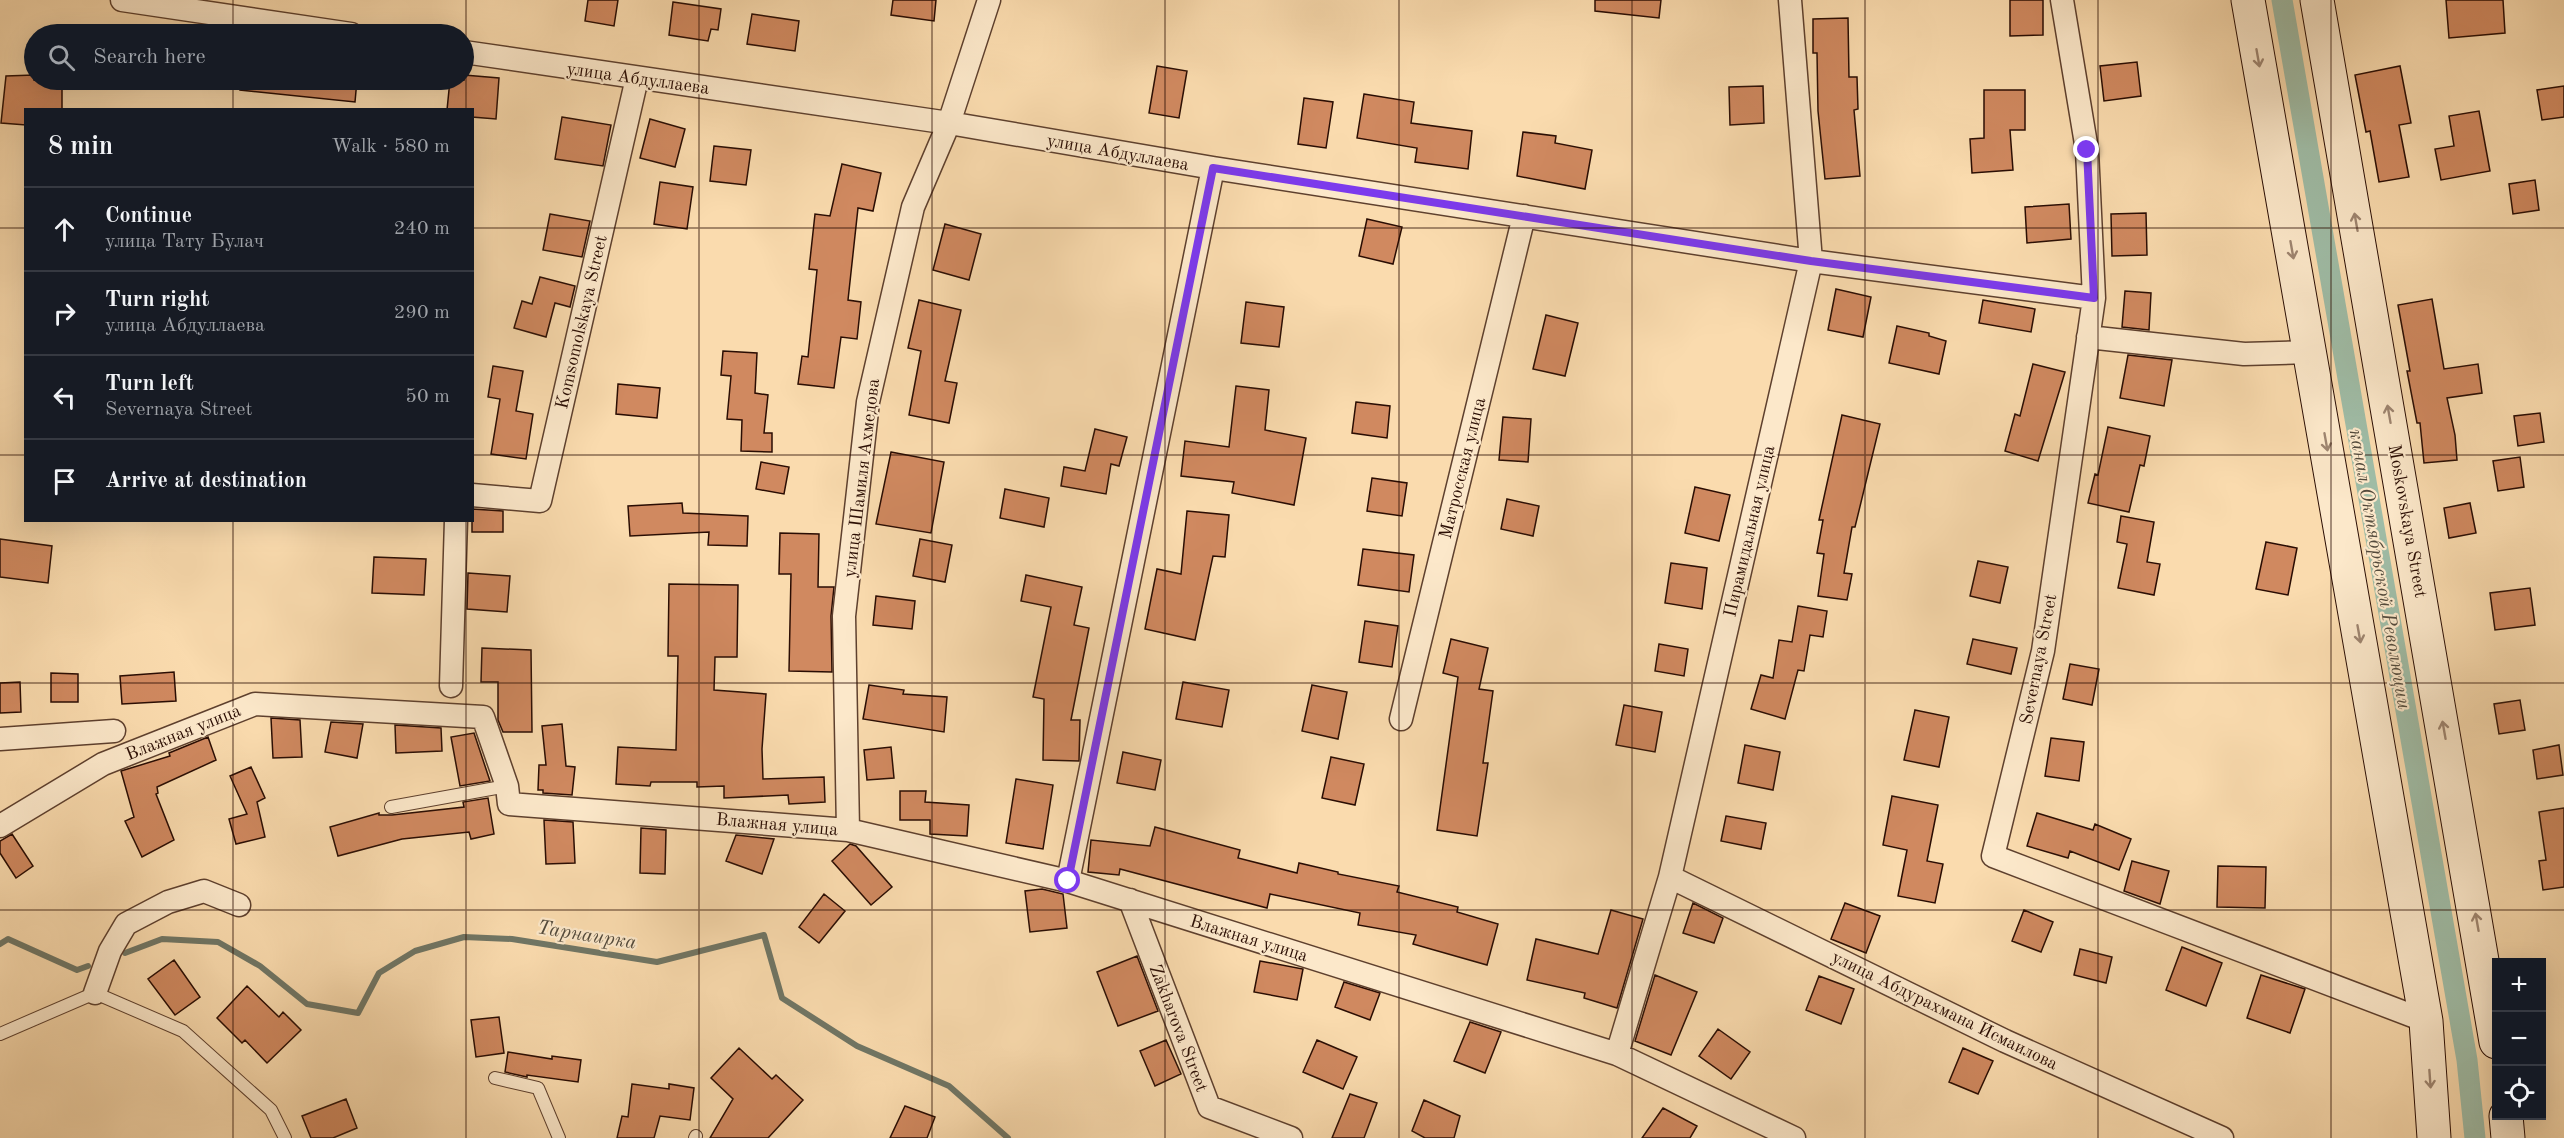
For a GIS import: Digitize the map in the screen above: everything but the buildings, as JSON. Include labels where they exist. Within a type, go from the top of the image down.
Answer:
[{"type":"main road","points":[[2248,0],[2426,1021],[2434,1138]]},
{"type":"main road","name":"Moskovskaya Street","points":[[2318,0],[2492,1019]]},
{"type":"main road","points":[[2506,1120],[2508,1138]]},
{"type":"street","points":[[122,0],[284,24]]},
{"type":"street","name":"улица Шамиля Ахмедова","points":[[848,830],[844,616],[868,402],[913,207],[950,123],[990,0]]},
{"type":"street","name":"Пирамидальная улица","points":[[1617,1054],[1670,877],[1811,261],[1790,0]]},
{"type":"street","name":"Severnaya Street","points":[[2062,0],[2087,150],[2094,298],[2043,651],[1993,856],[2426,1021]]},
{"type":"street","name":"улица Абдуллаева","points":[[474,54],[950,123],[1213,168],[1811,261],[2094,298]]},
{"type":"street","name":"Komsomolskaya Street","points":[[474,495],[540,501],[637,78]]},
{"type":"street","points":[[1068,881],[1213,168]]},
{"type":"street","name":"Матросская улица","points":[[1401,719],[1524,216]]},
{"type":"street","points":[[2088,337],[2244,354],[2310,352]]},
{"type":"street","points":[[451,686],[456,522]]},
{"type":"street","name":"Влажная улица","points":[[0,826],[103,764],[255,704],[483,717],[507,786],[509,804],[848,830],[1068,881],[1617,1054],[1794,1138]]},
{"type":"street","points":[[0,739],[114,731]]},
{"type":"street","name":"улица Абдурахмана Исмаилова","points":[[1670,877],[2005,1041],[2222,1138]]},
{"type":"street","points":[[94,993],[110,951],[126,924],[168,902],[204,891],[239,905]]},
{"type":"street","name":"Zakharova Street","points":[[1130,900],[1209,1107],[1291,1138]]},
{"type":"lane","points":[[391,807],[507,786]]},
{"type":"lane","points":[[0,1034],[94,993],[183,1031],[271,1110],[285,1138]]},
{"type":"lane","points":[[495,1078],[538,1088],[559,1138]]},
{"type":"waterway","name":"канал Октябрьской Революции","points":[[2282,0],[2467,1060],[2475,1138]]},
{"type":"waterway","name":"Тарнаирка","points":[[125,953],[162,939],[218,942],[260,966],[307,1004],[358,1013],[379,973],[415,951],[464,937],[512,939],[657,962],[764,935],[782,998],[857,1046],[949,1086],[1008,1138]]},
{"type":"waterway","name":"Тарнаирка","points":[[0,944],[8,939],[77,970],[88,966]]},
{"type":"route","points":[[1068,881],[1213,168],[1811,261],[2094,298],[2087,150]]}]
